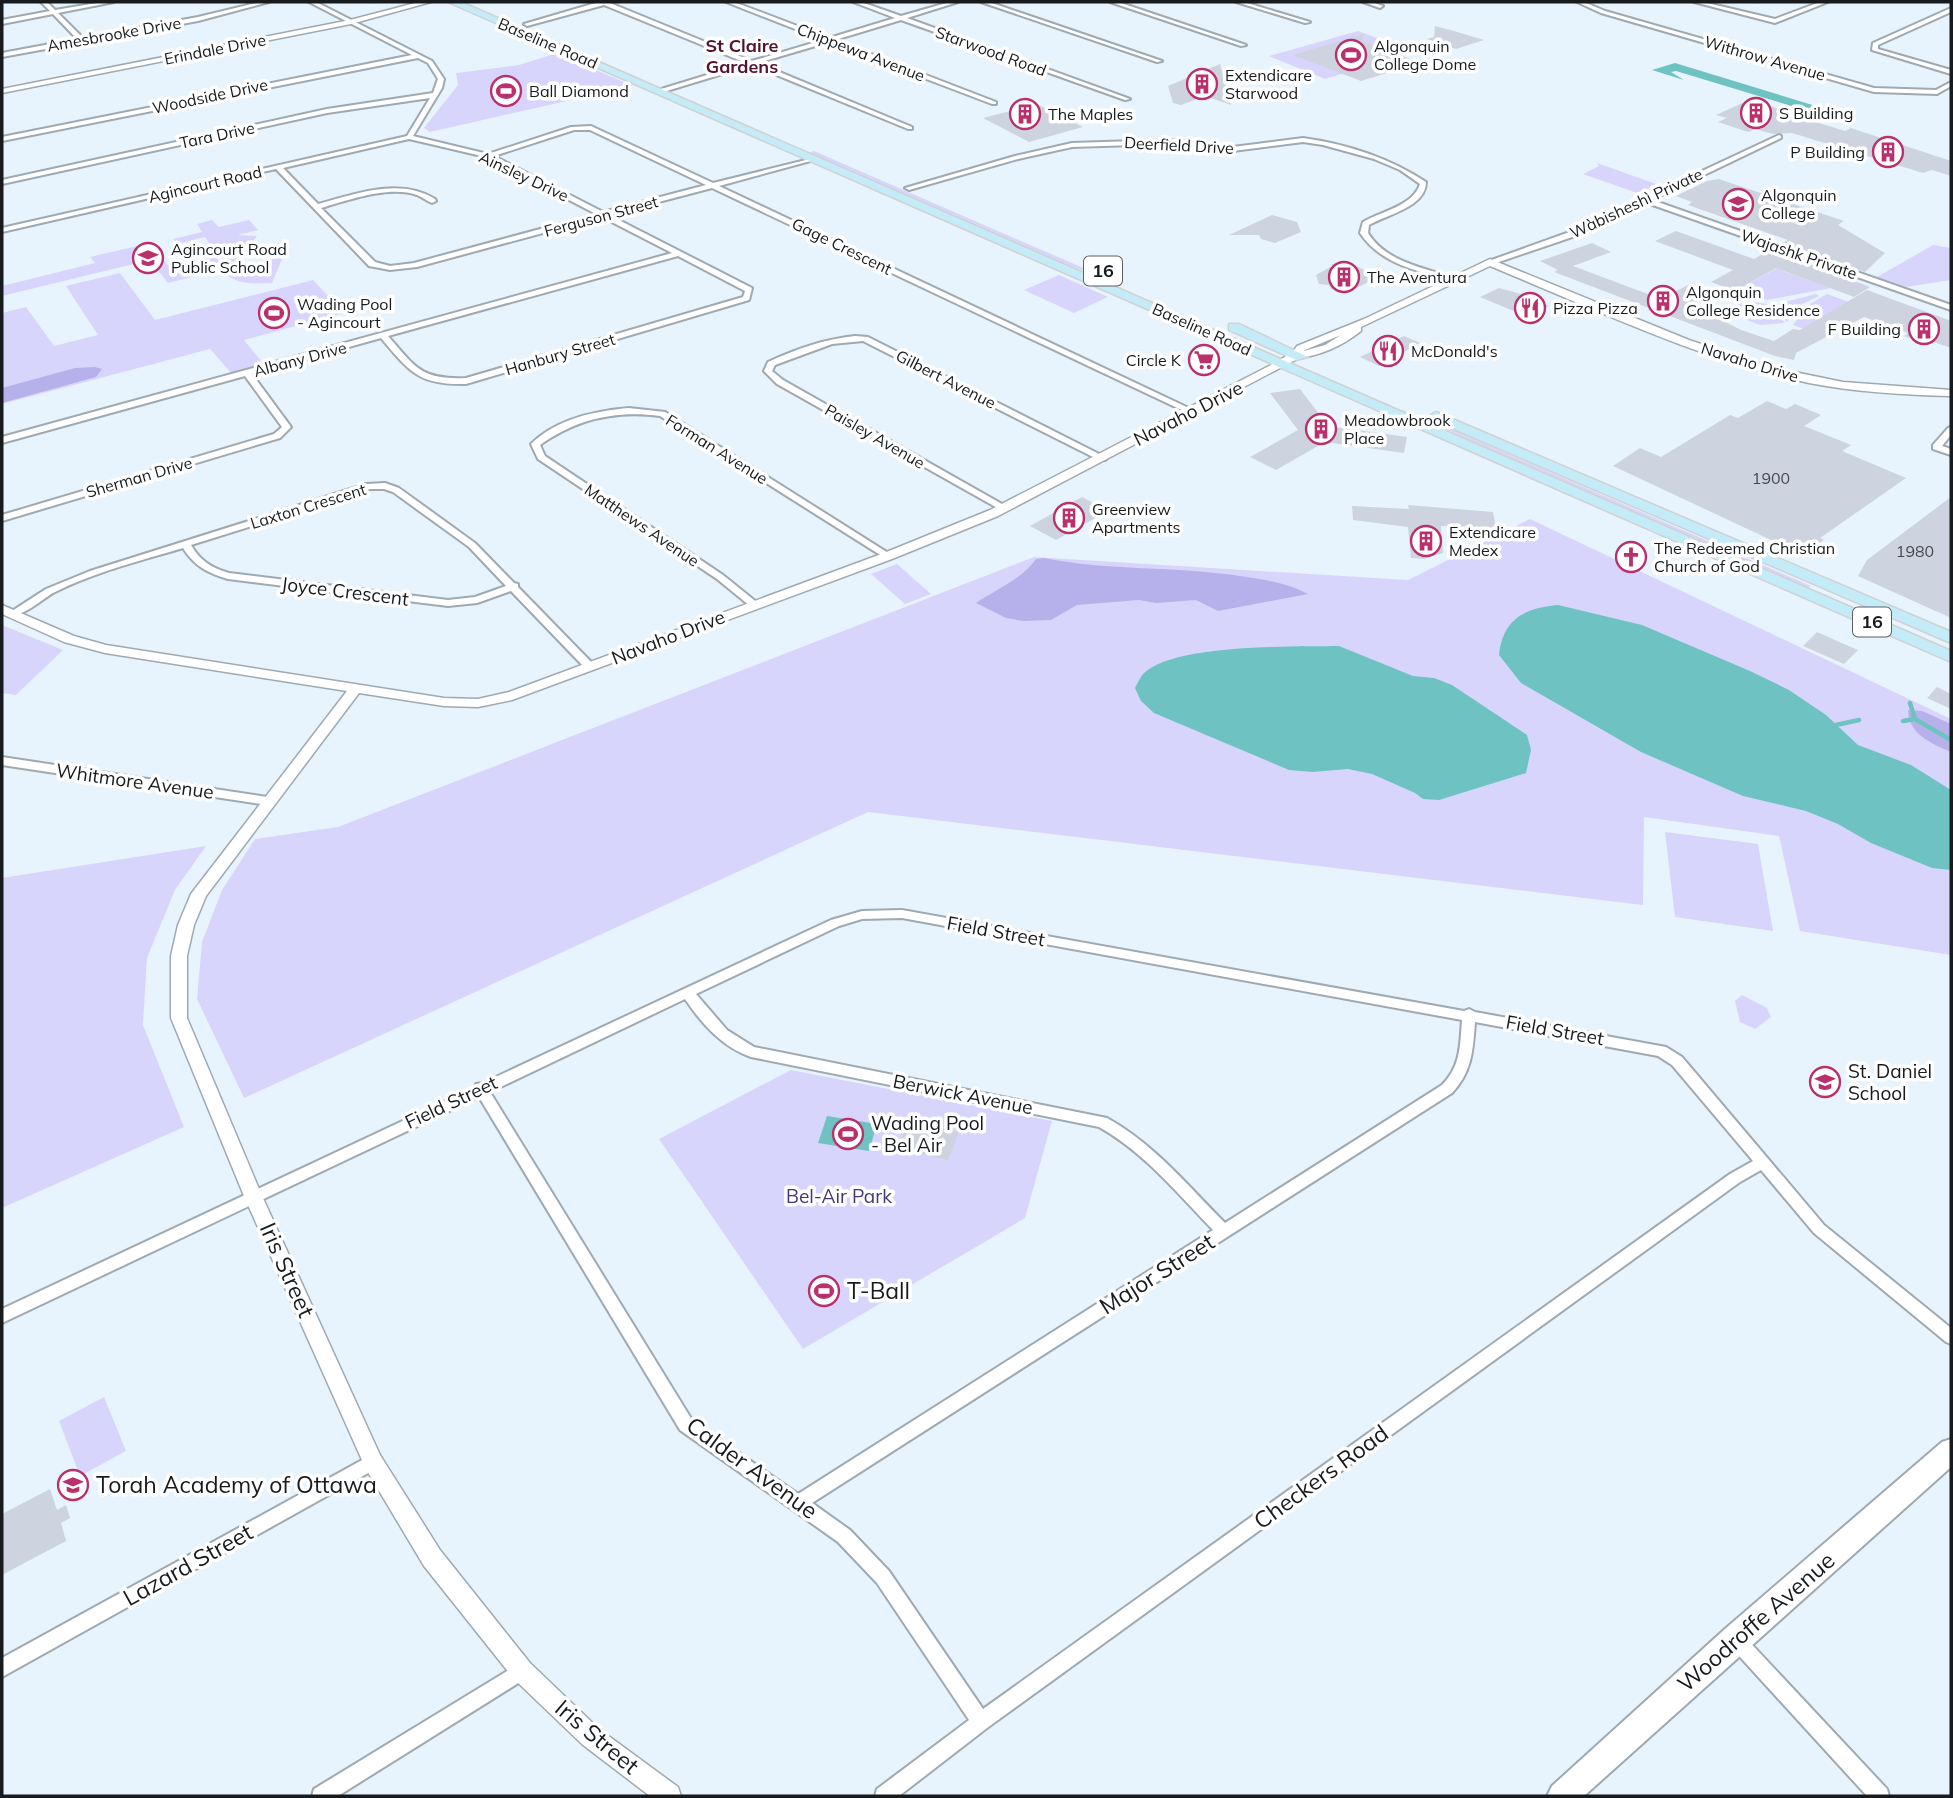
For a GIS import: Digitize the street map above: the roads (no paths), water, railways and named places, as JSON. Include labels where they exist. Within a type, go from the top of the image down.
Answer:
[{"type":"main road","name":"Baseline Road","points":[[453,2],[1951,657]]},
{"type":"main road","name":"Baseline Road","points":[[473,2],[1190,308]]},
{"type":"main road","name":"Baseline Road","points":[[1216,319],[1951,638]]},
{"type":"main road","name":"Woodroffe Avenue","points":[[1562,1796],[1735,1639],[1950,1454]]},
{"type":"street","points":[[44,2],[82,40]]},
{"type":"street","points":[[2,22],[111,2]]},
{"type":"street","name":"Amesbrooke Drive","points":[[2,55],[198,19],[266,2]]},
{"type":"street","points":[[312,2],[430,62],[441,79],[409,137]]},
{"type":"street","name":"Erindale Drive","points":[[2,91],[351,22],[427,2]]},
{"type":"street","points":[[527,24],[605,2],[910,128]]},
{"type":"street","name":"Chippewa Avenue","points":[[729,2],[994,103]]},
{"type":"street","name":"Starwood Road","points":[[856,2],[1127,99]]},
{"type":"street","points":[[660,91],[678,88],[955,2]]},
{"type":"street","points":[[984,2],[1159,61]]},
{"type":"street","points":[[1113,2],[1243,45]]},
{"type":"street","points":[[1239,2],[1307,22]]},
{"type":"street","points":[[1366,2],[1380,6]]},
{"type":"street","name":"Withrow Avenue","points":[[1580,2],[1603,12],[1874,90],[1937,92],[1951,84]]},
{"type":"street","points":[[1697,2],[1775,21],[1825,2]]},
{"type":"street","points":[[1951,10],[1875,44],[1875,50],[1951,72]]},
{"type":"street","name":"Woodside Drive","points":[[2,139],[419,55]]},
{"type":"street","name":"Tara Drive","points":[[2,182],[327,111],[434,96]]},
{"type":"street","name":"Gage Crescent","points":[[488,156],[582,126],[716,186],[1191,411]]},
{"type":"street","name":"Ainsley Drive","points":[[409,137],[488,156],[742,285],[750,295]]},
{"type":"street","name":"Agincourt Road","points":[[2,230],[409,137]]},
{"type":"street","name":"Wàbisheshì Private","points":[[1490,262],[1581,231],[1779,137]]},
{"type":"street","name":"Deerfield Drive","points":[[909,188],[1017,157],[1091,143],[1167,142],[1233,149],[1297,140],[1324,143],[1376,158],[1402,169],[1424,183],[1416,199],[1366,223],[1364,233],[1371,246],[1383,253],[1457,278]]},
{"type":"street","name":"Ferguson Street","points":[[319,206],[372,264],[390,268],[604,215],[812,159]]},
{"type":"street","points":[[279,167],[319,206],[399,190],[427,196],[432,201]]},
{"type":"street","name":"Wajashk Private","points":[[1646,200],[1951,308]]},
{"type":"street","name":"Albany Drive","points":[[2,440],[678,254]]},
{"type":"street","name":"Navaho Drive","points":[[8,611],[69,639],[105,649],[444,702],[478,703],[512,696],[888,556],[1004,509],[1296,355],[1315,354],[1342,341],[1368,321],[1490,262],[1719,355],[1772,370],[1846,385],[1951,393]]},
{"type":"street","points":[[1457,278],[1490,274],[1530,279]]},
{"type":"street","name":"Hanbury Street","points":[[383,336],[419,376],[439,383],[466,381],[734,303],[750,295]]},
{"type":"street","name":"Gilbert Avenue","points":[[785,358],[853,337],[865,338],[1102,457]]},
{"type":"street","name":"Paisley Avenue","points":[[785,358],[772,365],[768,371],[780,382],[1004,509]]},
{"type":"street","points":[[247,373],[287,428],[277,436]]},
{"type":"street","name":"Forman Avenue","points":[[535,444],[558,428],[610,412],[637,409],[662,415],[888,556]]},
{"type":"street","points":[[1951,430],[1936,447],[1951,452]]},
{"type":"street","name":"Sherman Drive","points":[[2,518],[277,436]]},
{"type":"street","name":"Matthews Avenue","points":[[535,444],[541,457],[720,577],[754,604]]},
{"type":"street","name":"Laxton Crescent","points":[[8,611],[93,573],[369,486],[384,486],[396,490],[472,545],[590,667]]},
{"type":"street","name":"Joyce Crescent","points":[[186,544],[191,556],[204,569],[228,576],[448,603],[477,600],[514,586]]},
{"type":"street","name":"Iris Street","points":[[356,688],[267,801],[199,894],[188,918],[179,956],[180,1018],[253,1196],[373,1462],[432,1558],[522,1671],[591,1737],[669,1796]]},
{"type":"street","name":"Whitmore Avenue","points":[[2,761],[267,801]]},
{"type":"street","name":"Field Street","points":[[2,1316],[835,923],[862,915],[902,915],[1469,1014],[1661,1051],[1689,1075],[1819,1229],[1951,1338]]},
{"type":"street","name":"Berwick Avenue","points":[[687,992],[714,1029],[728,1041],[751,1052],[1102,1122],[1124,1132],[1141,1147],[1224,1232]]},
{"type":"street","name":"Major Street","points":[[799,1502],[1224,1232],[1460,1078],[1469,1014]]},
{"type":"street","name":"Calder Avenue","points":[[481,1088],[686,1425],[844,1536],[883,1577],[981,1722]]},
{"type":"street","name":"Checkers Road","points":[[884,1796],[981,1722],[1735,1178],[1762,1163]]},
{"type":"street","name":"Lazard Street","points":[[2,1668],[373,1462]]},
{"type":"street","points":[[1735,1639],[1880,1796]]},
{"type":"street","points":[[321,1796],[522,1671]]},
{"type":"waterway","points":[[1910,703],[1915,719]]},
{"type":"waterway","points":[[1903,721],[1915,719]]},
{"type":"waterway","points":[[1915,719],[1951,740]]},
{"type":"waterway","points":[[1836,725],[1859,720]]},
{"type":"place","name":"Algonquin College Dome","points":[[1351,55]]},
{"type":"place","name":"Extendicare Starwood","points":[[1202,84]]},
{"type":"place","name":"Ball Diamond","points":[[506,91]]},
{"type":"place","name":"S Building","points":[[1756,113]]},
{"type":"place","name":"The Maples","points":[[1025,114]]},
{"type":"place","name":"P Building","points":[[1888,152]]},
{"type":"place","name":"Algonquin College","points":[[1738,204]]},
{"type":"place","name":"Agincourt Road Public School","points":[[148,258]]},
{"type":"place","name":"The Aventura","points":[[1344,277]]},
{"type":"place","name":"Algonquin College Residence","points":[[1663,301]]},
{"type":"place","name":"Pizza Pizza","points":[[1530,308]]},
{"type":"place","name":"Wading Pool - Agincourt","points":[[274,313]]},
{"type":"place","name":"F Building","points":[[1924,329]]},
{"type":"place","name":"McDonald's","points":[[1388,351]]},
{"type":"place","name":"Circle K","points":[[1204,360]]},
{"type":"place","name":"Meadowbrook Place","points":[[1321,429]]},
{"type":"place","name":"Greenview Apartments","points":[[1069,518]]},
{"type":"place","name":"Extendicare Medex","points":[[1426,541]]},
{"type":"place","name":"The Redeemed Christian Church of God","points":[[1631,557]]},
{"type":"place","name":"St. Daniel School","points":[[1825,1082]]},
{"type":"place","name":"Wading Pool - Bel Air","points":[[848,1134]]},
{"type":"place","name":"T-Ball","points":[[824,1291]]},
{"type":"place","name":"Torah Academy of Ottawa","points":[[73,1485]]},
{"type":"district","name":"St Claire Gardens","points":[[742,56]]},
{"type":"park label","name":"Bel-Air Park","points":[[839,1196]]}]
